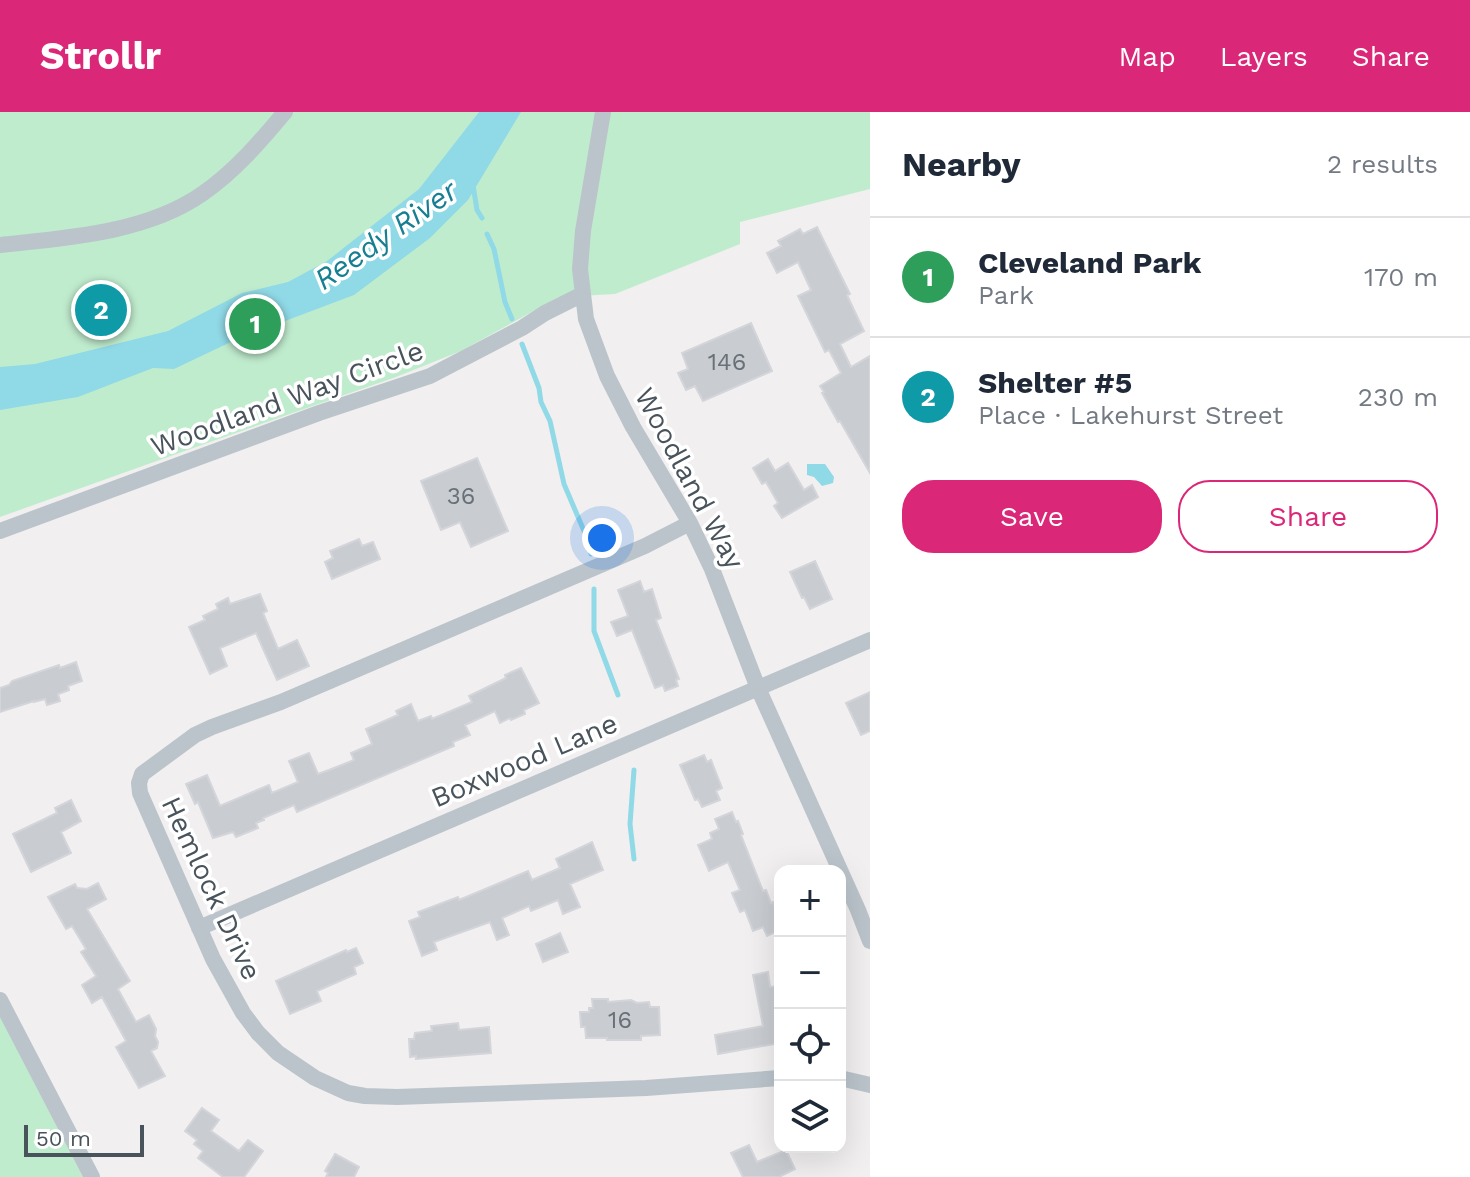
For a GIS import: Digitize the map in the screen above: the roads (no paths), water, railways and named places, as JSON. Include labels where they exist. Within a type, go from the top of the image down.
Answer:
[{"type":"street","points":[[0,245],[92,234],[172,211],[202,194],[234,169],[285,112]]},
{"type":"street","name":"Woodland Way","points":[[603,112],[583,231],[580,269],[586,319],[607,376],[633,427],[690,523],[712,569],[758,688],[870,941]]},
{"type":"street","name":"Woodland Way Circle","points":[[0,531],[319,413],[430,376],[583,294]]},
{"type":"street","name":"Hemlock Drive","points":[[690,523],[645,546],[281,702],[195,735],[142,774],[140,793],[213,959],[235,1000],[258,1033],[278,1053],[315,1078],[348,1093],[397,1097],[646,1088],[774,1078]]},
{"type":"street","name":"Boxwood Lane","points":[[199,928],[870,640]]},
{"type":"street","points":[[0,1000],[92,1177]]},
{"type":"street","points":[[846,1079],[870,1085]]},
{"type":"water","name":"Reedy River","points":[[479,112],[521,112],[468,200],[430,238],[354,295],[235,340],[174,369],[153,368],[78,397],[0,410],[0,367],[35,364],[168,331],[242,293],[288,282],[327,261],[419,189]]},
{"type":"water","points":[[807,464],[825,464],[834,477],[833,483],[822,486],[814,477],[807,475]]},
{"type":"waterway","name":"Reedy River","points":[[473,185],[477,210],[482,218]]},
{"type":"waterway","points":[[487,234],[494,249],[505,302],[512,319]]},
{"type":"waterway","points":[[522,344],[550,421],[564,484],[591,554]]},
{"type":"waterway","points":[[594,589],[594,631],[618,695]]},
{"type":"waterway","points":[[634,770],[630,824],[634,859]]},
{"type":"place","name":"Shelter #5","points":[[101,310]]},
{"type":"place","name":"Cleveland Park","points":[[255,324]]}]
